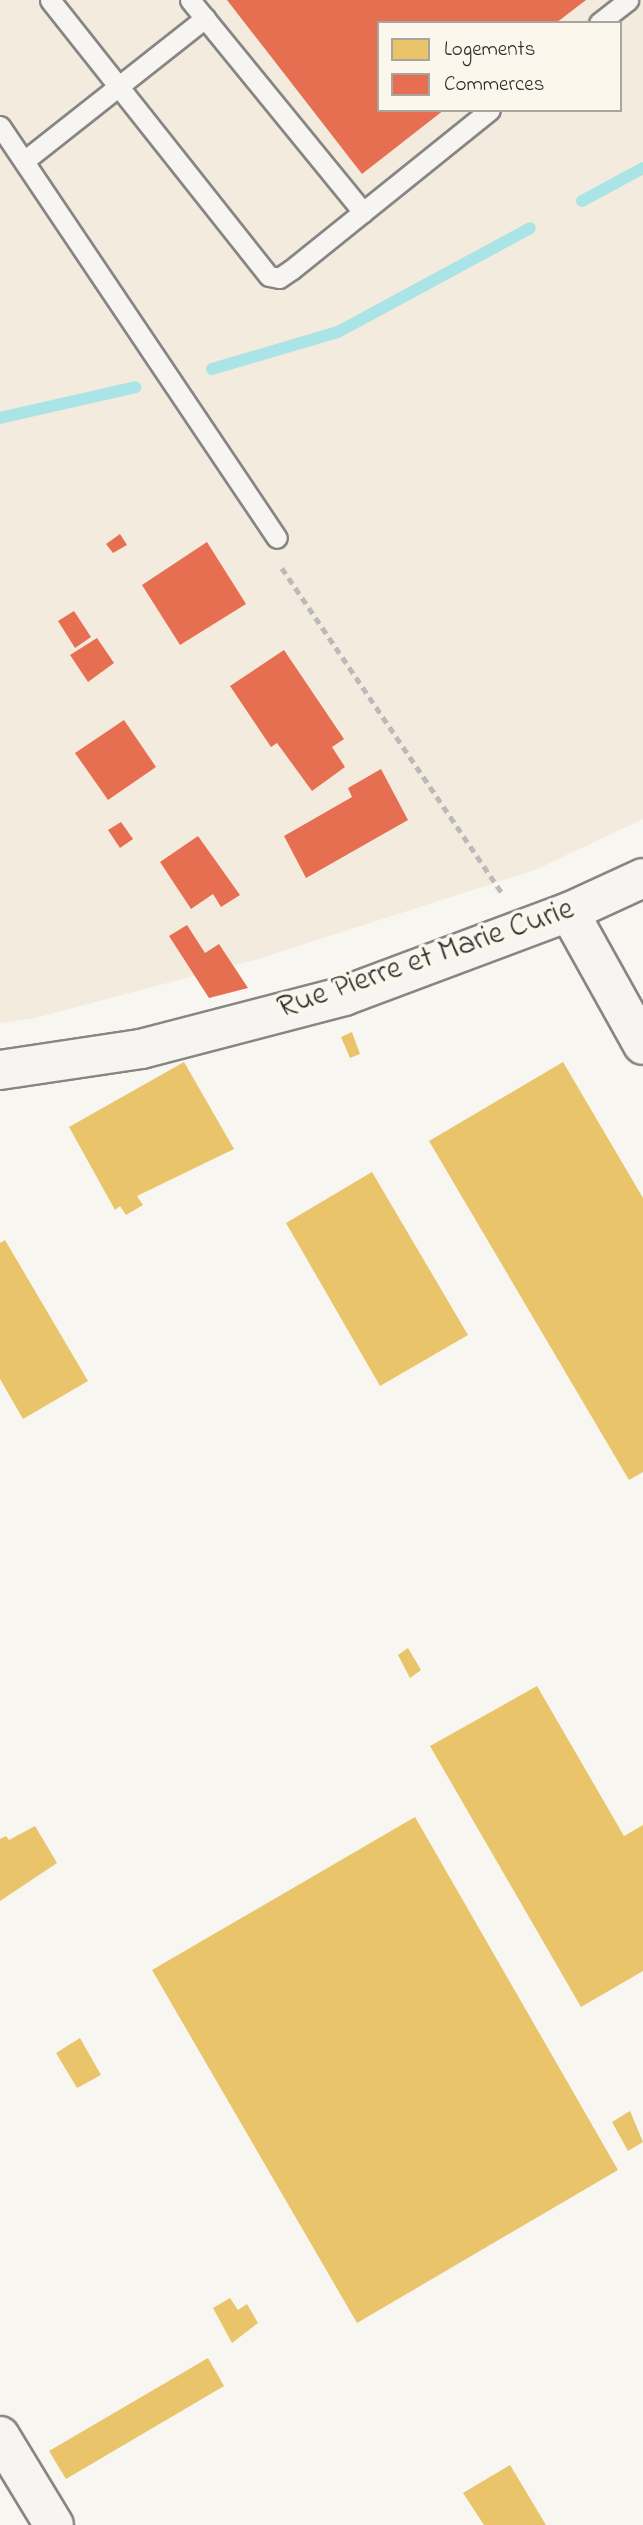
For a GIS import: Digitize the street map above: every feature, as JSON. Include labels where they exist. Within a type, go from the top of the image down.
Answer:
[{"type":"street","name":"Rue Pierre et Marie Curie","points":[[0,1070],[141,1049],[344,996],[569,912],[643,878]]},
{"type":"street","points":[[569,912],[643,1045]]},
{"type":"street","points":[[0,2436],[54,2525]]},
{"type":"lane","points":[[50,0],[269,276],[279,278],[291,270],[488,112]]},
{"type":"lane","points":[[190,0],[363,212]]},
{"type":"lane","points":[[602,21],[628,0]]},
{"type":"lane","points":[[24,161],[205,18]]},
{"type":"lane","points":[[0,126],[277,538]]},
{"type":"path","points":[[277,538],[282,568],[502,894],[519,930]]},
{"type":"shaded area","points":[[0,0],[643,0],[643,819],[535,870],[258,959],[35,1018],[0,1023]]},
{"type":"building: Logements","points":[[352,1032],[360,1054],[350,1058],[341,1037]]},
{"type":"building: Logements","points":[[184,1062],[234,1149],[137,1196],[143,1205],[126,1215],[120,1206],[115,1210],[69,1127]]},
{"type":"building: Logements","points":[[563,1062],[643,1198],[643,1472],[629,1480],[429,1141]]},
{"type":"building: Logements","points":[[372,1172],[468,1335],[380,1386],[286,1223]]},
{"type":"building: Logements","points":[[5,1240],[88,1381],[23,1419],[0,1379],[0,1243]]},
{"type":"building: Logements","points":[[408,1648],[421,1670],[410,1678],[398,1655]]},
{"type":"building: Logements","points":[[537,1686],[624,1836],[643,1825],[643,1971],[581,2007],[430,1746]]},
{"type":"building: Logements","points":[[415,1817],[618,2170],[357,2323],[152,1970]]},
{"type":"building: Logements","points":[[35,1826],[57,1863],[0,1901],[0,1839],[6,1836],[9,1840]]},
{"type":"building: Logements","points":[[80,2038],[101,2075],[77,2088],[56,2053]]},
{"type":"building: Logements","points":[[630,2111],[643,2142],[628,2151],[612,2122]]},
{"type":"building: Logements","points":[[230,2298],[238,2310],[247,2304],[258,2323],[232,2343],[213,2308]]},
{"type":"building: Logements","points":[[208,2358],[224,2386],[66,2479],[49,2451]]},
{"type":"building: Logements","points":[[510,2465],[546,2525],[484,2525],[463,2493]]},
{"type":"building: Commerces","points":[[227,0],[586,0],[559,21],[377,21],[377,112],[441,112],[362,174]]},
{"type":"building: Commerces","points":[[120,534],[127,545],[113,553],[106,544]]},
{"type":"building: Commerces","points":[[207,542],[246,604],[180,645],[142,585]]},
{"type":"building: Commerces","points":[[74,611],[91,637],[75,648],[58,621]]},
{"type":"building: Commerces","points":[[97,638],[114,663],[88,682],[70,655]]},
{"type":"building: Commerces","points":[[284,650],[344,739],[332,747],[345,767],[312,791],[277,743],[271,747],[230,686]]},
{"type":"building: Commerces","points":[[124,720],[156,767],[108,800],[75,753]]},
{"type":"building: Commerces","points":[[381,769],[408,820],[306,878],[284,836],[352,797],[348,788]]},
{"type":"building: Commerces","points":[[121,822],[133,839],[120,848],[108,830]]},
{"type":"building: Commerces","points":[[198,836],[240,895],[221,907],[213,894],[191,909],[160,862]]},
{"type":"building: Commerces","points":[[187,925],[205,953],[219,944],[248,988],[209,998],[169,936]]},
{"type":"waterway","points":[[582,201],[643,168]]},
{"type":"waterway","points":[[212,369],[338,332],[530,228]]},
{"type":"waterway","points":[[0,418],[136,387]]}]
